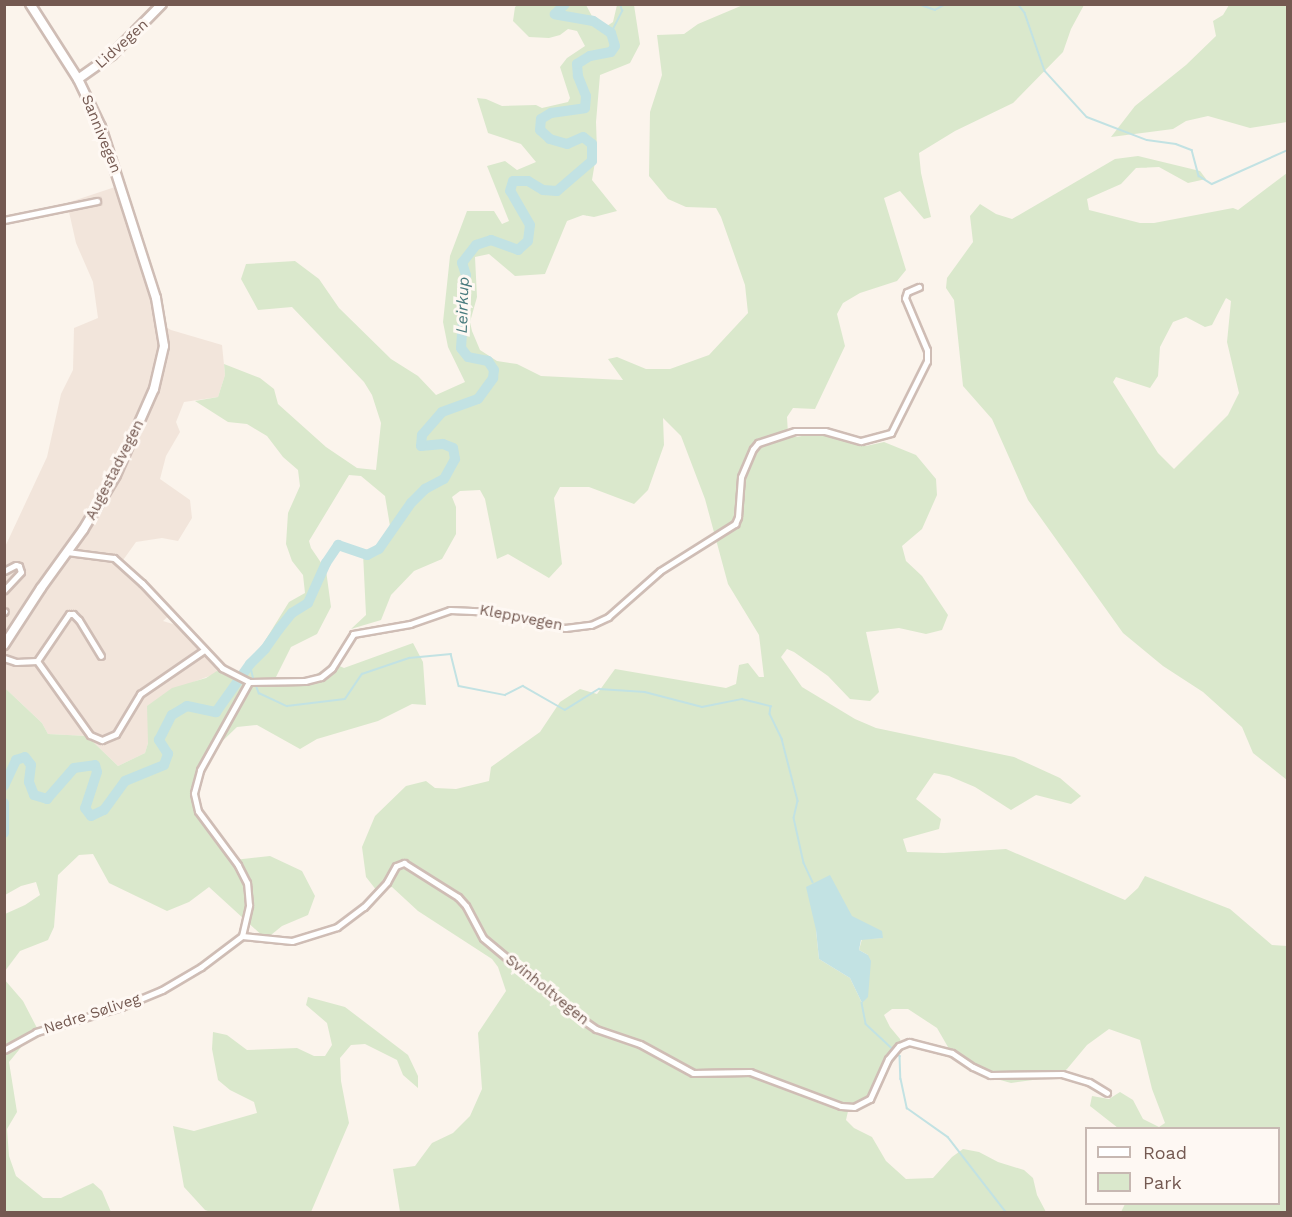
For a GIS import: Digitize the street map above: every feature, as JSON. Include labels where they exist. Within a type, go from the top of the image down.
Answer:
[{"type":"main road","name":"Sannivegen","points":[[30,4],[78,79],[111,156],[149,275]]},
{"type":"main road","name":"Lidvegen","points":[[78,79],[112,55],[162,4]]},
{"type":"main road","name":"Augestadvegen","points":[[4,645],[93,515],[116,475],[158,377],[164,337],[149,275]]},
{"type":"street","points":[[4,220],[97,201]]},
{"type":"street","name":"Kleppvegen","points":[[67,552],[114,558],[142,583],[204,650],[232,675],[249,682],[305,681],[321,677],[332,668],[353,634],[410,624],[450,610],[495,612],[565,628],[600,622],[660,571],[735,524],[738,517],[741,477],[753,448],[758,443],[795,431],[825,431],[861,441],[891,433],[927,361],[927,351],[904,298],[907,292],[919,287]]},
{"type":"street","points":[[4,571],[16,565],[19,566],[21,572],[4,590]]},
{"type":"street","points":[[37,661],[69,614],[79,620],[101,656]]},
{"type":"street","points":[[37,661],[93,738],[110,738],[118,731],[140,694],[204,650]]},
{"type":"street","points":[[4,658],[16,662],[37,661]]},
{"type":"street","points":[[242,936],[249,905],[247,883],[238,865],[198,811],[194,793],[200,770],[249,682]]},
{"type":"street","name":"Svinholtvegen","points":[[242,936],[285,942],[337,927],[364,907],[387,882],[396,866],[404,863],[458,897],[466,906],[483,938],[573,1013],[596,1029],[640,1044],[693,1073],[750,1072],[841,1106],[854,1107],[870,1099],[888,1059],[899,1046],[909,1042],[952,1053],[990,1075],[1062,1074],[1089,1082],[1107,1093]]},
{"type":"street","name":"Nedre Søliveg","points":[[4,1050],[36,1032],[121,1007],[152,994],[201,967],[242,936]]},
{"type":"shaded area","points":[[121,185],[157,322],[171,330],[222,345],[225,375],[218,397],[184,402],[176,422],[180,432],[166,456],[160,479],[190,500],[192,518],[178,541],[162,538],[136,542],[121,563],[173,612],[163,621],[176,625],[220,669],[217,673],[191,683],[148,706],[148,743],[145,753],[118,766],[87,736],[48,734],[42,723],[6,689],[4,549],[47,457],[61,394],[73,370],[74,328],[98,318],[93,282],[76,243],[67,203]]},
{"type":"green space","points":[[518,4],[586,5],[593,18],[607,26],[613,22],[617,5],[634,5],[640,44],[630,63],[600,75],[596,122],[597,150],[592,180],[617,211],[594,217],[583,215],[567,221],[545,274],[515,276],[489,254],[475,257],[477,297],[470,322],[472,331],[480,350],[497,361],[517,364],[541,376],[623,380],[608,359],[617,357],[646,369],[670,369],[709,355],[748,313],[745,285],[716,208],[686,207],[668,199],[649,176],[650,112],[662,75],[657,35],[684,34],[698,24],[743,5],[1084,5],[1071,29],[1063,52],[1013,103],[955,131],[919,153],[931,217],[924,219],[900,191],[884,198],[906,270],[897,281],[860,293],[843,303],[837,314],[845,346],[815,409],[793,408],[787,417],[788,434],[796,437],[819,433],[866,446],[884,442],[916,455],[936,479],[937,495],[922,529],[902,546],[906,561],[922,576],[948,615],[942,630],[926,634],[899,628],[866,632],[879,692],[870,701],[850,699],[828,676],[794,652],[787,649],[781,657],[802,687],[855,719],[876,728],[1014,757],[1060,778],[1081,796],[1071,804],[1036,795],[1011,810],[975,787],[949,776],[934,773],[916,799],[941,819],[939,829],[903,839],[907,852],[944,853],[1006,849],[1125,900],[1138,888],[1145,876],[1230,909],[1272,945],[1287,946],[1287,1212],[1121,1212],[1124,1205],[1280,1205],[1280,1127],[1159,1127],[1165,1123],[1152,1089],[1140,1040],[1109,1029],[1087,1045],[1067,1069],[1055,1077],[1011,1083],[979,1074],[952,1054],[937,1028],[908,1009],[892,1009],[884,1015],[900,1039],[903,1050],[889,1067],[875,1101],[849,1107],[846,1120],[854,1128],[872,1137],[886,1161],[906,1179],[933,1178],[952,1157],[963,1149],[979,1152],[998,1162],[1024,1170],[1033,1178],[1037,1195],[1046,1212],[400,1212],[393,1169],[415,1166],[432,1143],[453,1133],[470,1116],[482,1089],[478,1033],[506,991],[498,967],[492,959],[418,911],[392,887],[377,891],[366,877],[362,847],[375,816],[406,786],[426,781],[435,788],[456,789],[489,781],[491,767],[540,732],[560,702],[580,689],[597,694],[615,669],[726,688],[736,684],[739,665],[748,663],[759,677],[764,677],[759,635],[728,584],[705,499],[681,436],[663,418],[664,445],[648,490],[634,504],[589,487],[560,487],[554,498],[562,564],[549,578],[508,554],[497,559],[485,499],[480,490],[460,491],[452,497],[456,507],[456,534],[442,559],[414,571],[391,595],[381,620],[351,629],[366,615],[363,553],[382,551],[389,542],[390,526],[385,496],[361,476],[349,475],[309,541],[311,548],[326,570],[331,607],[317,634],[291,647],[276,677],[307,679],[335,664],[344,668],[413,643],[423,662],[426,705],[412,704],[378,721],[317,739],[300,749],[257,725],[237,727],[210,753],[192,795],[201,823],[234,860],[270,856],[302,871],[315,896],[308,915],[282,926],[266,939],[209,887],[189,902],[167,911],[109,883],[93,854],[79,855],[58,875],[54,927],[48,940],[20,951],[5,971],[5,914],[40,895],[36,882],[21,886],[5,895],[5,684],[6,689],[42,723],[48,734],[87,736],[118,766],[145,753],[148,743],[147,706],[172,688],[206,678],[220,669],[237,680],[245,673],[289,602],[305,593],[303,575],[292,561],[286,544],[288,513],[300,486],[298,470],[283,457],[267,436],[247,424],[228,422],[195,401],[218,397],[225,375],[224,364],[260,378],[274,389],[278,404],[326,447],[357,468],[376,470],[381,423],[372,395],[364,382],[292,307],[258,310],[241,279],[246,264],[295,261],[319,279],[339,308],[391,359],[418,376],[436,395],[465,382],[448,347],[443,322],[450,256],[467,211],[494,211],[502,224],[509,221],[487,166],[505,161],[517,170],[536,162],[521,144],[488,133],[477,98],[502,106],[536,105],[542,108],[568,102],[570,98],[560,67],[567,58],[585,46],[577,31],[568,29],[560,35],[549,38],[529,37],[513,21],[515,7]],"holes":[[[816,930],[883,938],[862,939],[859,950],[868,955],[862,1003],[850,978],[819,959]]]},
{"type":"green space","points":[[1229,5],[1287,5],[1287,122],[1250,128],[1208,116],[1186,121],[1173,129],[1111,137],[1135,106],[1186,65],[1216,36],[1213,21],[1223,15]]},
{"type":"green space","points":[[1138,156],[1200,171],[1206,179],[1188,183],[1159,167],[1136,168],[1121,184],[1087,199],[1089,210],[1140,223],[1154,223],[1233,208],[1238,210],[1287,173],[1287,780],[1253,753],[1242,727],[1203,692],[1163,666],[1123,633],[1028,500],[992,419],[963,386],[954,300],[946,288],[947,278],[973,242],[970,216],[980,204],[996,214],[1012,219],[1115,159]],"holes":[[[1226,298],[1231,301],[1227,342],[1239,393],[1228,415],[1174,469],[1158,453],[1113,382],[1116,377],[1150,388],[1158,376],[1160,347],[1173,322],[1186,317],[1205,327],[1212,325]]]},
{"type":"green space","points":[[4,979],[23,1001],[37,1028],[9,1062],[17,1112],[7,1129],[9,1156],[16,1176],[43,1198],[61,1198],[93,1183],[102,1191],[111,1212],[5,1212]]},
{"type":"green space","points":[[308,997],[345,1007],[408,1055],[418,1076],[418,1088],[403,1075],[397,1060],[365,1044],[351,1045],[340,1058],[341,1081],[349,1123],[311,1212],[211,1212],[205,1210],[184,1187],[173,1126],[194,1131],[257,1113],[254,1102],[230,1090],[218,1080],[212,1049],[213,1032],[227,1035],[247,1050],[297,1048],[314,1056],[325,1056],[332,1045],[327,1023],[306,1005]]},
{"type":"green space","points":[[1120,1092],[1133,1100],[1143,1119],[1159,1127],[1117,1127],[1090,1106],[1092,1096],[1109,1099]]},
{"type":"water","points":[[830,875],[852,916],[882,931],[883,938],[861,940],[859,950],[868,955],[871,961],[868,997],[862,1003],[850,978],[819,959],[816,930],[806,887]]},
{"type":"waterway","name":"Leirkup","points":[[4,786],[16,760],[25,757],[31,765],[29,782],[34,795],[47,799],[74,768],[95,765],[97,772],[85,808],[91,816],[104,810],[125,781],[164,765],[168,754],[159,740],[172,715],[187,706],[216,712],[250,664],[265,649],[292,613],[308,603],[326,563],[338,545],[367,555],[379,549],[411,503],[425,489],[444,479],[455,459],[453,448],[443,444],[421,446],[422,435],[442,412],[478,399],[493,378],[494,370],[488,361],[468,357],[461,348],[466,275],[462,263],[476,245],[491,240],[518,250],[528,241],[530,225],[510,191],[513,181],[528,181],[543,190],[557,191],[592,161],[592,144],[583,137],[567,144],[550,139],[540,130],[541,119],[551,113],[585,108],[586,96],[578,76],[577,64],[590,56],[611,52],[615,46],[611,33],[593,21],[555,14],[565,4]]},
{"type":"waterway","points":[[611,33],[622,11],[620,4]]},
{"type":"waterway","points":[[918,4],[935,10],[946,4]]},
{"type":"waterway","points":[[1018,4],[1025,13],[1045,71],[1087,117],[1147,140],[1176,144],[1192,150],[1199,176],[1212,184],[1288,150]]},
{"type":"waterway","points":[[256,685],[259,693],[287,706],[345,699],[362,674],[409,658],[451,654],[459,686],[505,695],[523,686],[565,710],[599,689],[645,692],[702,707],[742,699],[771,706],[770,714],[782,739],[798,801],[794,818],[804,863],[813,882]]},
{"type":"waterway","points":[[250,664],[254,680]]},
{"type":"waterway","points":[[4,803],[4,833]]},
{"type":"waterway","points":[[862,1003],[866,1024],[893,1049]]},
{"type":"waterway","points":[[896,1053],[900,1056],[901,1079],[907,1108],[948,1137],[1006,1212]]}]
